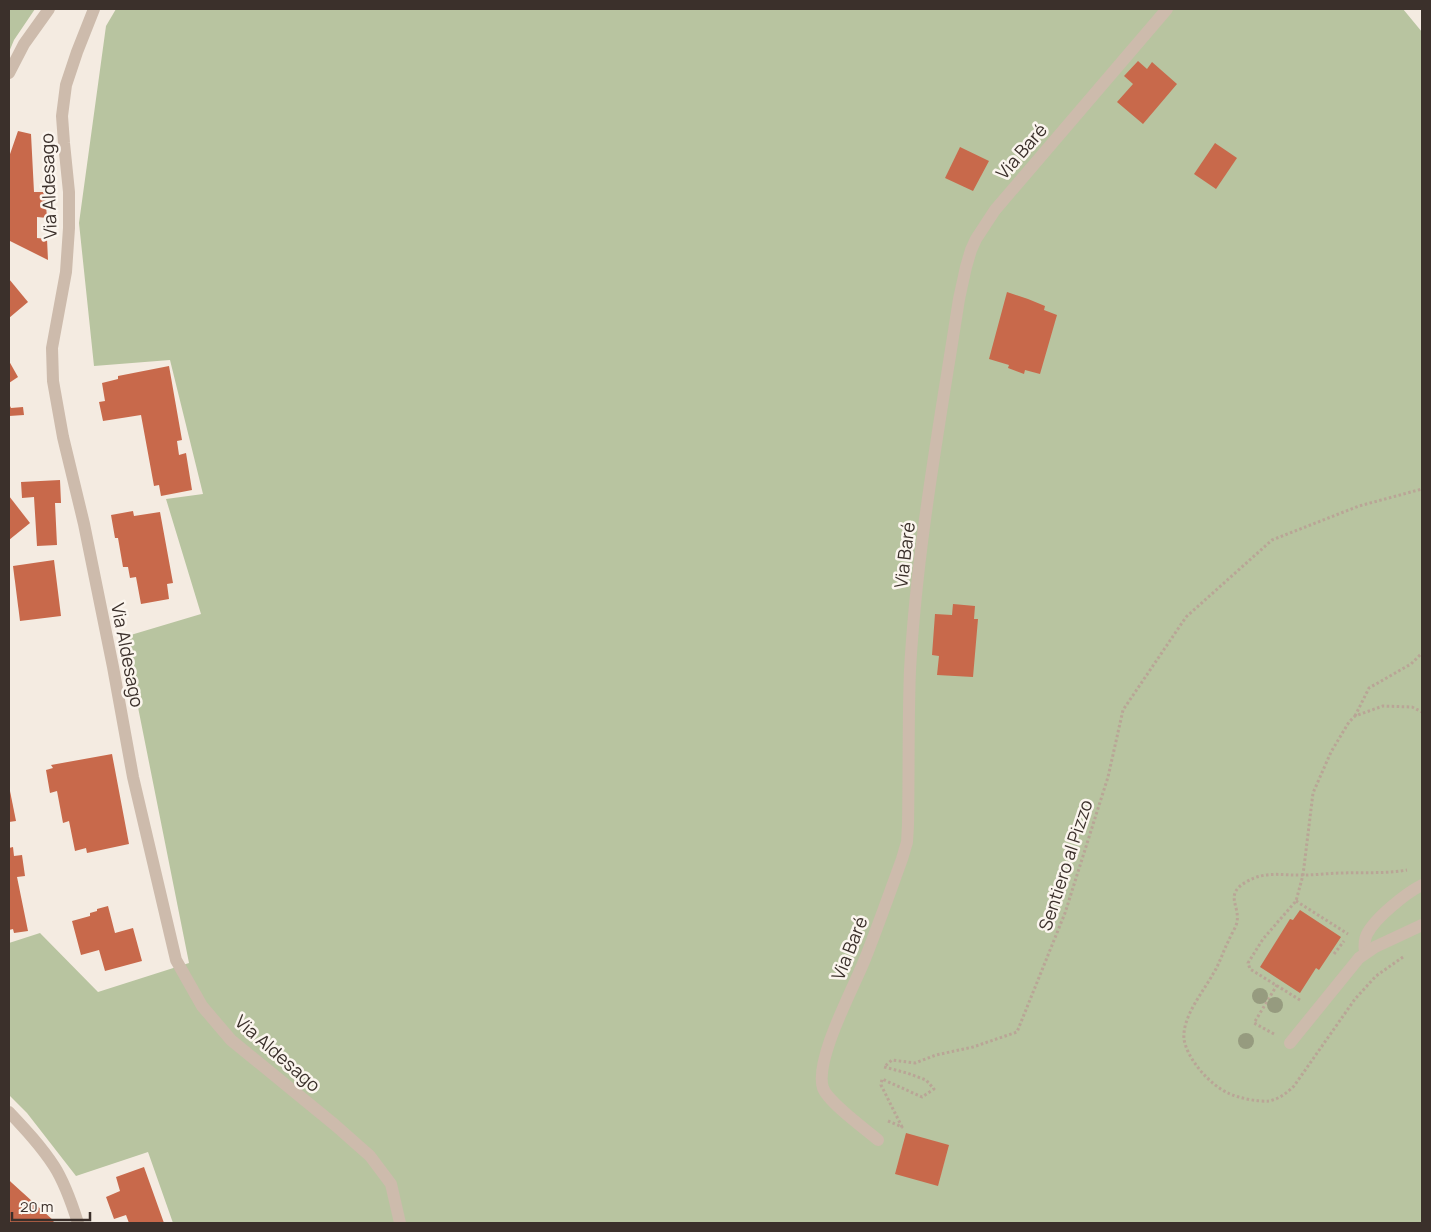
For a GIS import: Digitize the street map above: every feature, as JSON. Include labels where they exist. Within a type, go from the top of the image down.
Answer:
[{"type":"street","points":[[9,73],[24,44],[49,9]]},
{"type":"street","name":"Via Aldesago","points":[[94,9],[76,52],[66,85],[62,116],[69,192],[70,228],[66,272],[52,348],[53,382],[63,437],[84,524],[113,667],[133,777],[176,960],[202,1006],[231,1040],[335,1124],[370,1156],[391,1184],[400,1223]]},
{"type":"street","name":"Via Baré","points":[[878,1140],[830,1098],[823,1086],[823,1069],[830,1039],[865,958],[907,842],[910,671],[917,592],[927,505],[966,267],[976,239],[994,210],[1167,9]]},
{"type":"street","points":[[1364,953],[1365,940],[1370,930],[1396,902],[1422,885]]},
{"type":"street","points":[[1290,1043],[1364,953],[1422,925]]},
{"type":"street","points":[[9,1112],[35,1140],[54,1167],[70,1198],[78,1223]]},
{"type":"path","name":"Sentiero al Pizzo","points":[[885,1120],[902,1127],[882,1085],[882,1080],[922,1097],[934,1089],[926,1080],[884,1067],[892,1060],[915,1064],[936,1055],[973,1047],[1017,1032],[1065,914],[1108,777],[1123,710],[1186,618],[1272,540],[1359,506],[1422,489]]},
{"type":"path","points":[[1303,1002],[1250,968],[1248,963],[1263,939],[1296,901],[1304,876],[1313,793],[1332,752],[1349,722],[1355,716],[1369,688],[1411,664],[1422,653]]},
{"type":"path","points":[[1355,716],[1383,706],[1412,707],[1422,712]]},
{"type":"path","points":[[1408,954],[1376,976],[1355,999],[1294,1086],[1286,1094],[1269,1100],[1247,1099],[1227,1093],[1210,1080],[1193,1062],[1186,1049],[1184,1030],[1188,1018],[1214,972],[1237,922],[1233,898],[1234,894],[1245,882],[1268,874],[1304,876],[1341,873],[1393,873],[1411,869]]},
{"type":"path","points":[[1296,901],[1349,935],[1329,962]]},
{"type":"path","points":[[1277,985],[1254,1023],[1290,1043]]},
{"type":"green space","points":[[9,9],[35,9],[14,40],[9,52]]},
{"type":"green space","points":[[116,9],[1403,9],[1422,32],[1422,1223],[173,1223],[148,1152],[76,1176],[27,1113],[9,1095],[9,943],[40,933],[98,992],[189,963],[124,637],[201,614],[166,499],[203,494],[170,360],[94,366],[79,223],[106,26]]},
{"type":"building","points":[[1138,61],[1147,69],[1152,62],[1177,84],[1143,124],[1117,102],[1133,84],[1124,76]]},
{"type":"building","points":[[18,131],[31,134],[34,192],[45,192],[47,218],[37,217],[37,238],[47,239],[48,260],[10,241],[9,157]]},
{"type":"building","points":[[1215,143],[1237,158],[1216,189],[1194,174]]},
{"type":"building","points":[[960,147],[989,161],[973,191],[945,178]]},
{"type":"building","points":[[9,279],[28,302],[9,318]]},
{"type":"building","points":[[1007,292],[1045,306],[1044,310],[1057,315],[1040,374],[1025,370],[1024,374],[1008,368],[1009,365],[989,359]]},
{"type":"building","points":[[9,361],[18,377],[9,383]]},
{"type":"building","points":[[169,366],[182,440],[177,441],[179,455],[186,453],[192,490],[161,496],[159,485],[154,486],[141,415],[103,421],[99,402],[105,401],[102,383],[118,379],[118,376]]},
{"type":"building","points":[[9,404],[11,408],[23,407],[24,415],[9,416]]},
{"type":"building","points":[[60,480],[61,503],[55,503],[57,545],[37,546],[34,497],[22,498],[21,482]]},
{"type":"building","points":[[9,496],[30,523],[9,540]]},
{"type":"building","points":[[133,511],[134,516],[160,512],[173,583],[167,584],[169,599],[141,604],[136,577],[130,578],[128,567],[123,567],[118,538],[115,538],[111,515]]},
{"type":"building","points":[[54,560],[61,616],[20,621],[13,566]]},
{"type":"building","points":[[953,604],[975,606],[974,619],[978,619],[973,677],[937,675],[939,656],[932,655],[935,614],[952,615]]},
{"type":"building","points":[[112,754],[129,844],[87,853],[86,848],[75,851],[69,821],[63,823],[57,791],[50,793],[46,770],[53,768],[51,765]]},
{"type":"building","points":[[9,786],[16,821],[9,822]]},
{"type":"building","points":[[13,847],[14,856],[22,855],[25,876],[17,877],[28,931],[14,933],[13,929],[9,930],[9,848]]},
{"type":"building","points":[[108,906],[115,933],[133,928],[142,961],[105,971],[99,950],[81,955],[72,921],[90,916],[90,913],[97,911],[97,909]]},
{"type":"building","points":[[1300,910],[1341,937],[1319,970],[1316,968],[1300,993],[1260,967],[1290,919],[1293,920]]},
{"type":"building","points":[[906,1133],[949,1145],[938,1186],[895,1174]]},
{"type":"building","points":[[144,1167],[164,1223],[129,1223],[126,1215],[114,1219],[106,1197],[120,1191],[116,1177]]},
{"type":"building","points":[[9,1180],[54,1221],[52,1223],[9,1223]]}]
